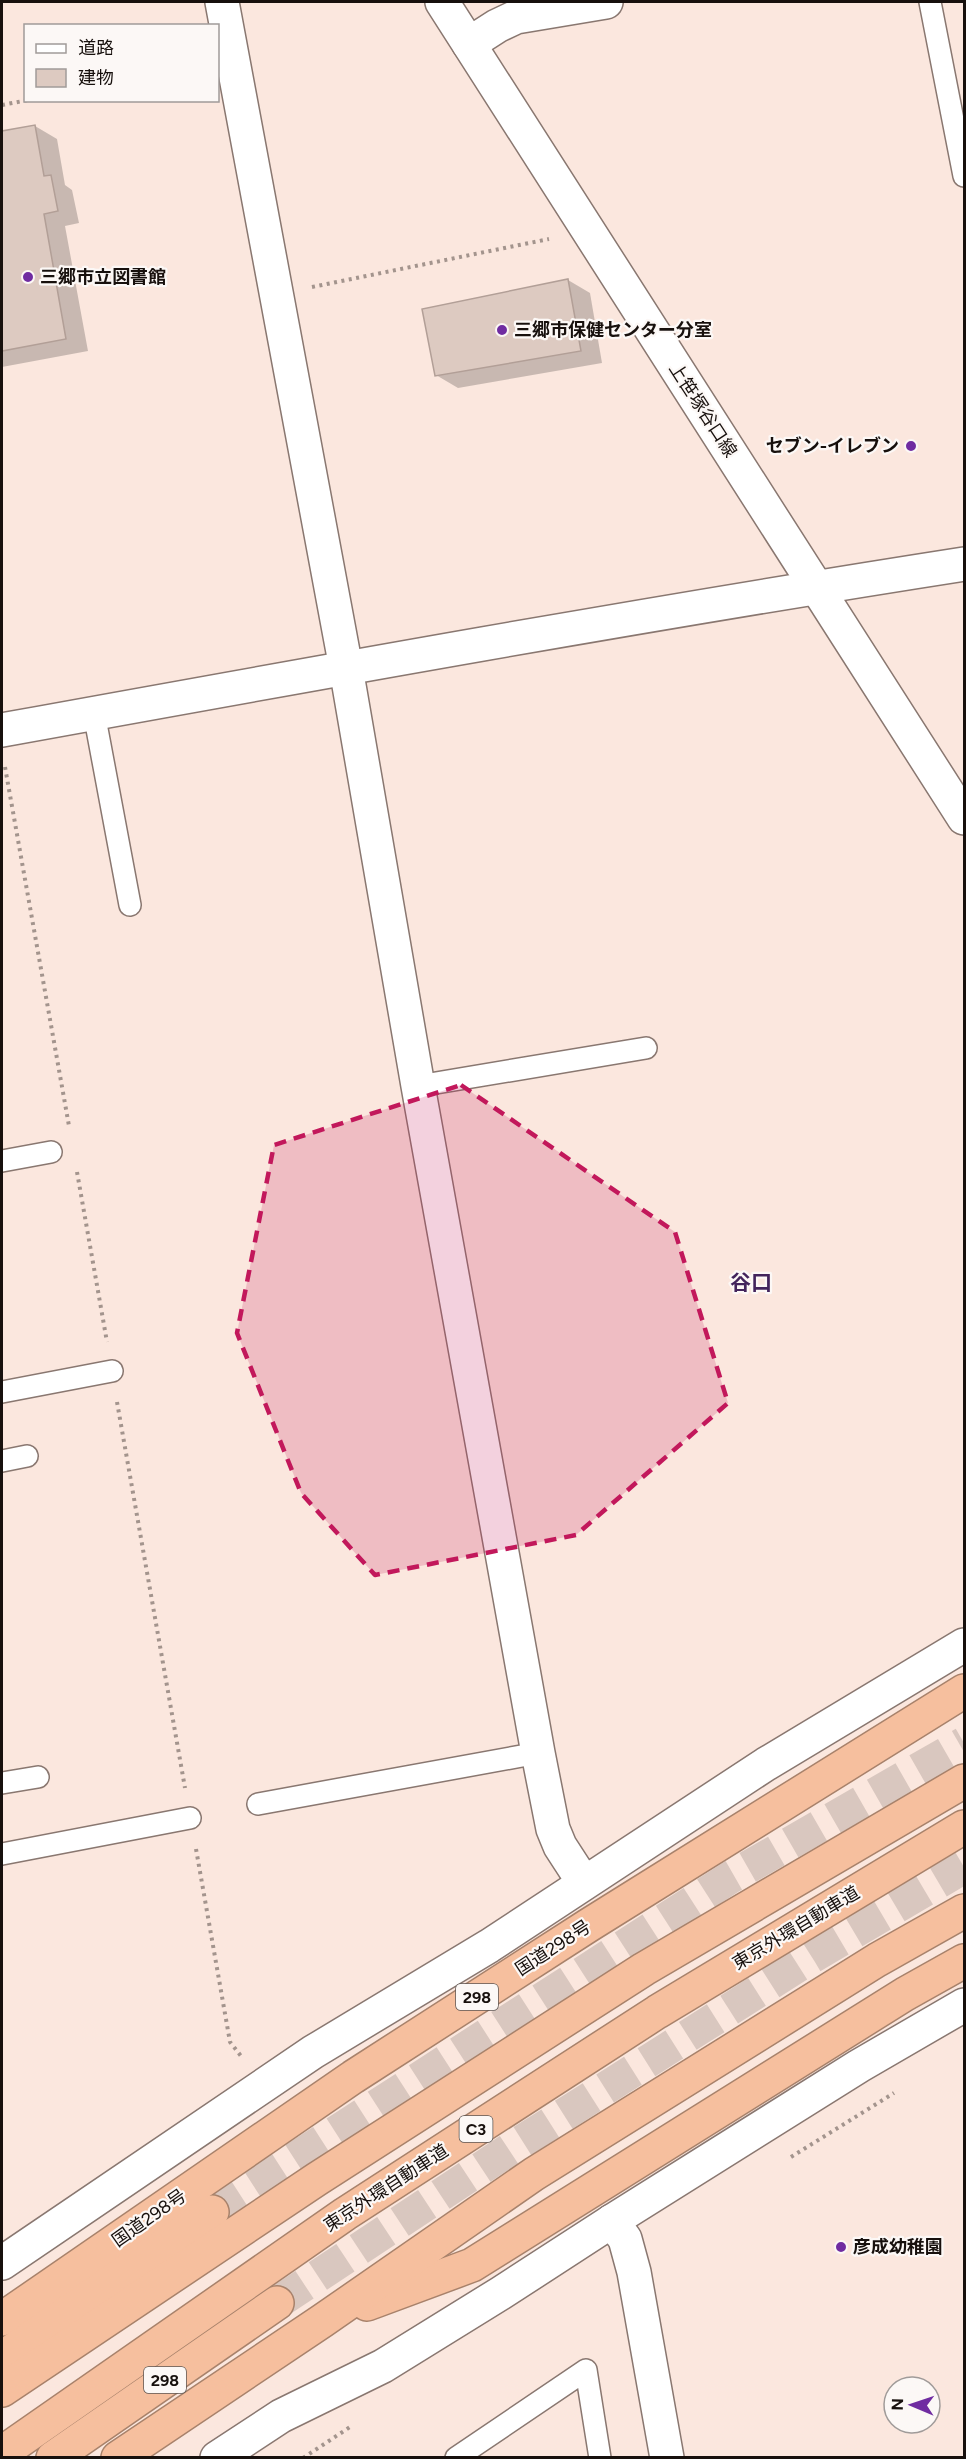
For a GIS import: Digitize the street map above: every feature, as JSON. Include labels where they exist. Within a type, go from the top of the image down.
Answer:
[{"type":"highway","name":"国道298号","points":[[2,2319],[353,2076],[964,1691]]},
{"type":"highway","name":"C3","points":[[2,2390],[317,2179],[644,1969],[964,1781]]},
{"type":"highway","name":"東京外環自動車道","points":[[2,2453],[345,2214],[616,2038],[964,1827]]},
{"type":"highway","name":"298","points":[[118,2457],[322,2321],[534,2174],[877,1960],[964,1911]]},
{"type":"highway","points":[[322,2321],[472,2265],[905,1994],[964,1961]]},
{"type":"highway","name":"国道298号","points":[[2,2358],[212,2212]]},
{"type":"highway","name":"298","points":[[53,2457],[277,2303]]},
{"type":"street","points":[[222,2],[346,668],[418,1086],[538,1753],[553,1829],[560,1846],[584,1883]]},
{"type":"street","name":"上笹塚谷口線","points":[[442,2],[964,818]]},
{"type":"street","points":[[469,44],[496,26],[516,17],[562,5],[606,2]]},
{"type":"street","points":[[2,730],[346,668],[816,587],[964,564]]},
{"type":"street","points":[[9,2247],[314,2052],[489,1946],[766,1764],[964,1646]]},
{"type":"street","points":[[217,2457],[280,2416],[382,2366],[859,2066],[964,2005]]},
{"type":"street","points":[[314,2052],[353,2076]]},
{"type":"street","points":[[612,2221],[625,2239],[634,2272],[668,2457]]},
{"type":"lane","points":[[930,2],[964,176]]},
{"type":"lane","points":[[94,713],[130,905]]},
{"type":"lane","points":[[418,1086],[646,1048]]},
{"type":"lane","points":[[2,1161],[51,1152]]},
{"type":"lane","points":[[2,1392],[112,1371]]},
{"type":"lane","points":[[2,1461],[27,1456]]},
{"type":"lane","points":[[258,1804],[538,1753]]},
{"type":"lane","points":[[2,1783],[38,1777]]},
{"type":"lane","points":[[2,1854],[190,1818]]},
{"type":"lane","points":[[456,2457],[586,2370],[600,2457]]},
{"type":"path","points":[[2,105],[24,101]]},
{"type":"path","points":[[276,294],[553,238]]},
{"type":"path","points":[[782,2162],[904,2087]]},
{"type":"highlighted area","points":[[461,1085],[675,1232],[728,1403],[576,1535],[375,1575],[301,1493],[237,1333],[274,1145]]},
{"type":"building","name":"三郷市立図書館","points":[[35,125],[44,176],[51,175],[58,211],[44,214],[66,339],[2,351],[2,131]]},
{"type":"building","name":"三郷市保健センター分室","points":[[568,279],[581,351],[435,376],[422,309]]},
{"type":"tunnel","points":[[212,2212],[731,1877],[964,1743]]},
{"type":"tunnel","points":[[277,2303],[513,2147],[812,1957],[964,1867]]},
{"type":"place","name":"三郷市立図書館","points":[[28,277]]},
{"type":"place","name":"三郷市保健センター分室","points":[[502,330]]},
{"type":"place","name":"セブン-イレブン","points":[[911,446]]},
{"type":"place","name":"彦成幼稚園","points":[[841,2247]]},
{"type":"district","name":"谷口","points":[[751,1282]]}]
